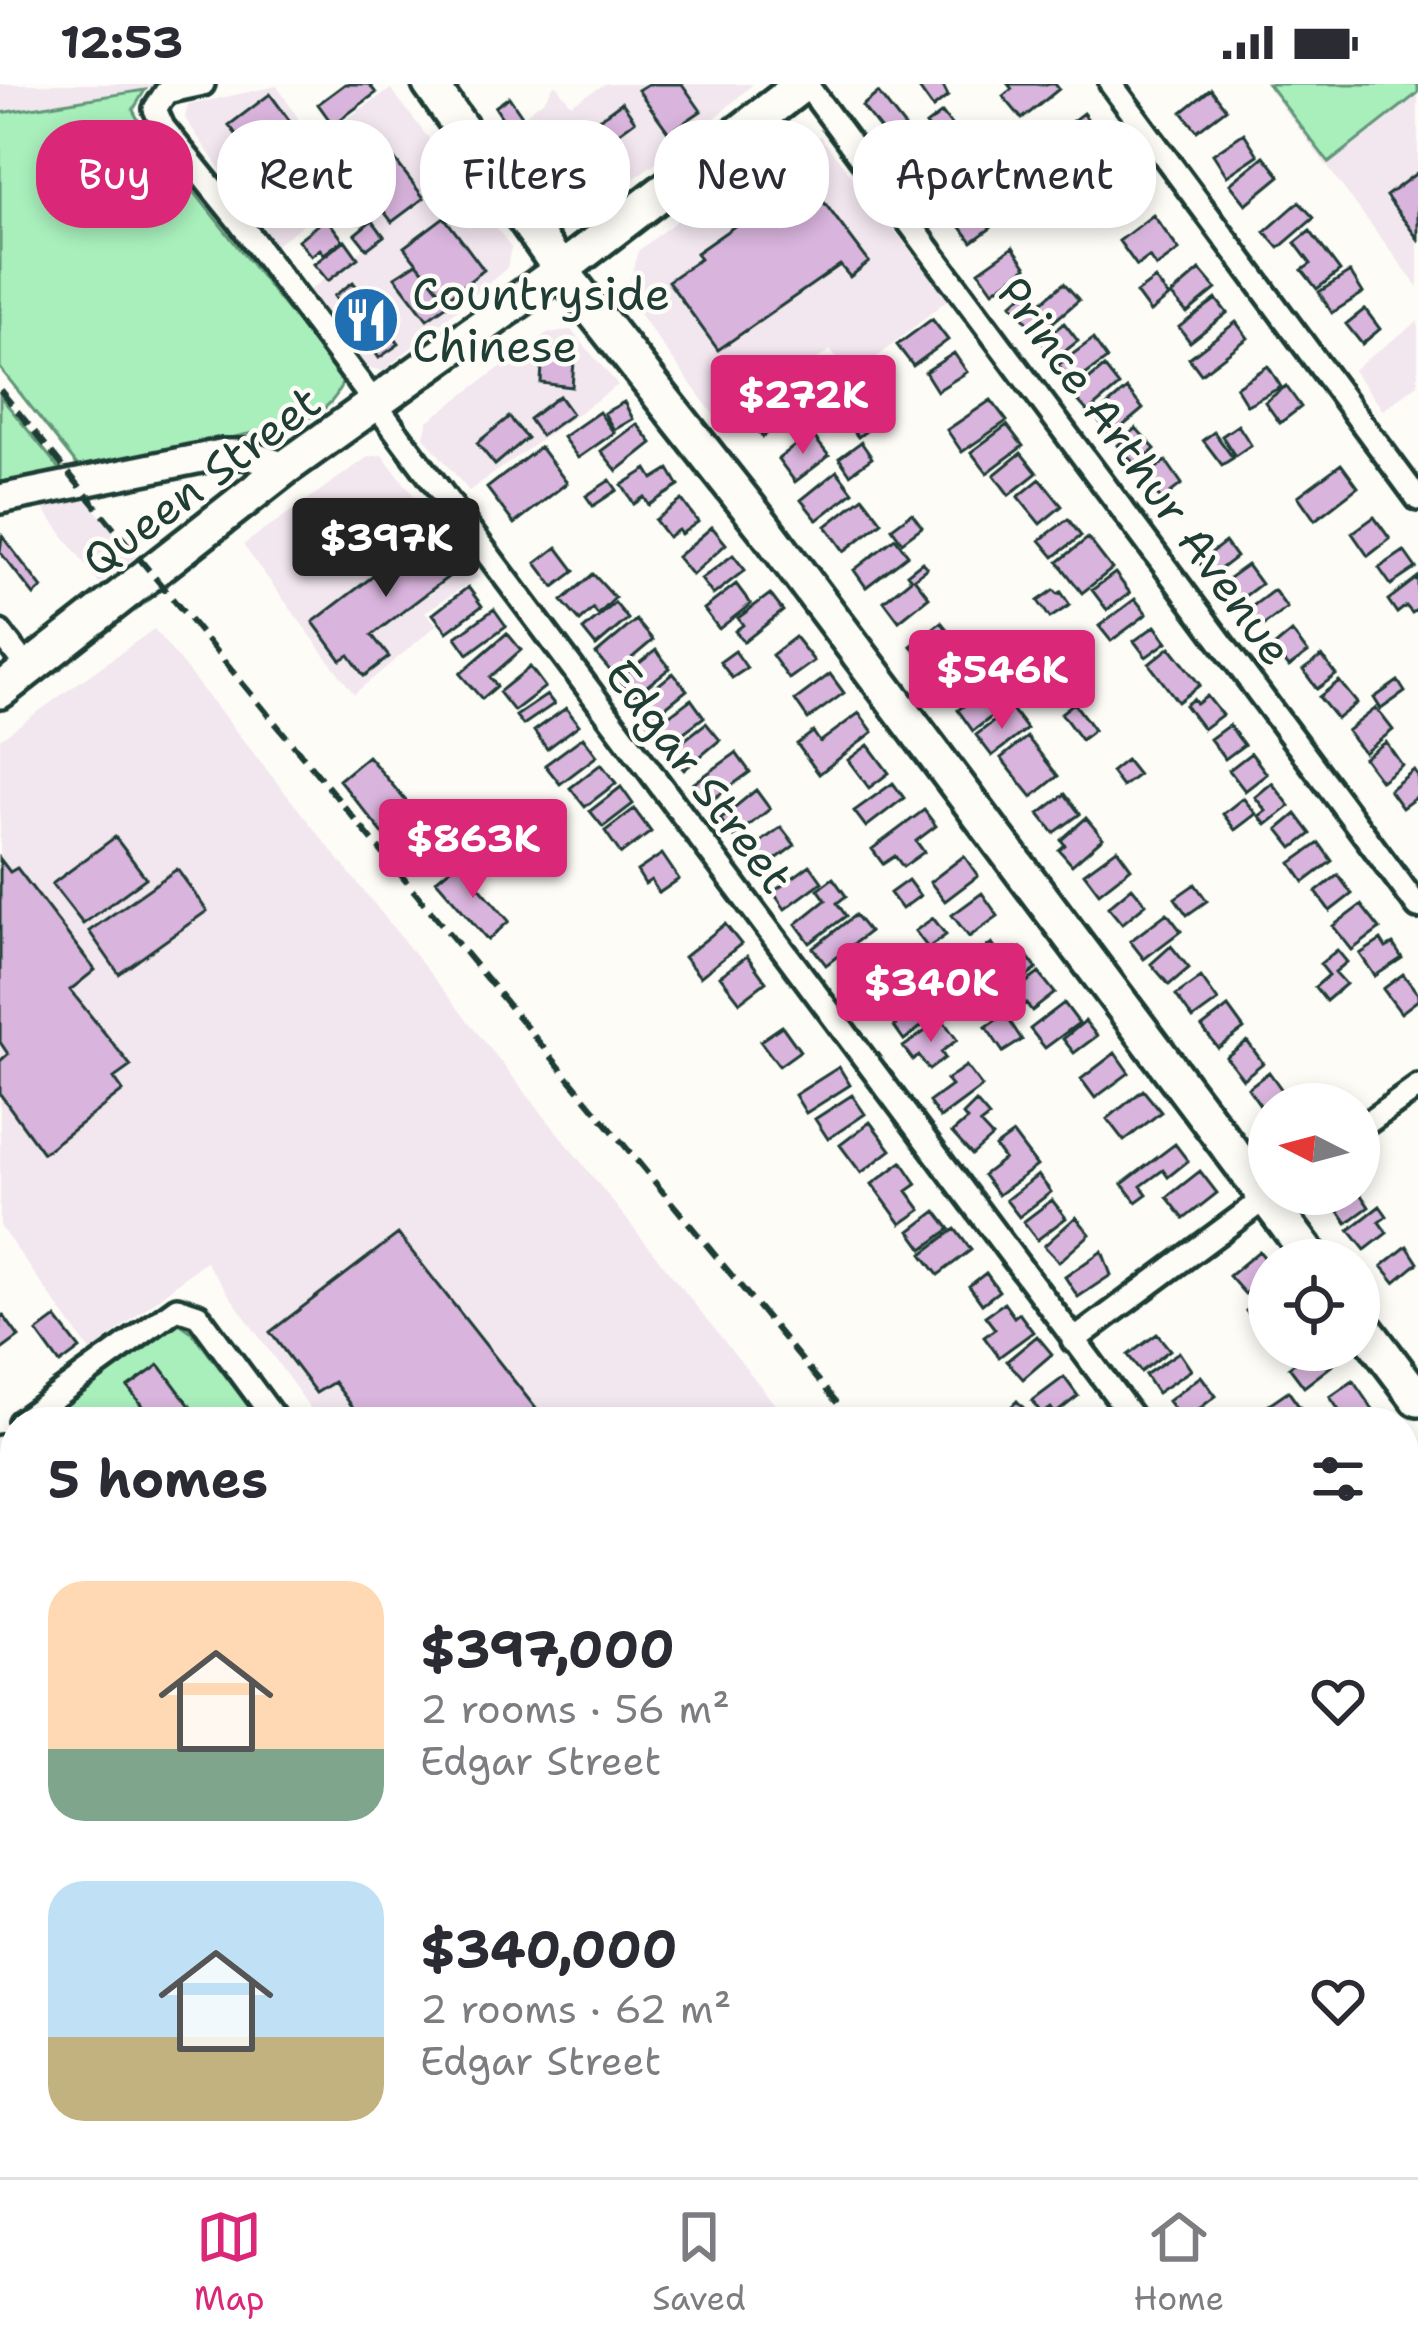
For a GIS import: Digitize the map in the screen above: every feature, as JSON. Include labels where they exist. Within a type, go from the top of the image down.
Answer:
[{"type":"main road","points":[[430,84],[561,271],[763,526],[1248,1168]]},
{"type":"main road","name":"Queen Street","points":[[0,692],[286,467],[561,271],[804,84]]},
{"type":"main road","points":[[1380,1349],[1418,1399]]},
{"type":"street","name":"Edgar Street","points":[[202,84],[166,92],[155,109],[163,127],[238,220],[1124,1407]]},
{"type":"street","name":"Prince Arthur Avenue","points":[[804,84],[1418,907]]},
{"type":"street","points":[[1111,84],[1418,499]]},
{"type":"street","points":[[1,496],[220,454],[244,454],[286,467]]},
{"type":"street","points":[[0,632],[28,669]]},
{"type":"street","points":[[1380,1114],[1418,1088]]},
{"type":"street","points":[[1073,1341],[1248,1212]]},
{"type":"street","points":[[41,1407],[177,1308],[198,1316],[266,1407]]},
{"type":"shaded area","points":[[0,84],[171,84],[0,113]]},
{"type":"shaded area","points":[[555,84],[571,104],[606,84],[753,84],[713,120],[654,120],[654,164],[630,181],[630,120],[519,120]]},
{"type":"shaded area","points":[[1265,84],[1418,84],[1418,287]]},
{"type":"shaded area","points":[[277,86],[299,120],[217,120],[217,165],[193,130],[193,120],[185,118],[188,105]]},
{"type":"shaded area","points":[[391,89],[420,127],[420,228],[497,228],[511,247],[507,268],[383,371],[360,366],[306,293],[383,234],[378,228],[396,228],[396,120],[344,120]]},
{"type":"shaded area","points":[[829,147],[853,178],[853,228],[892,228],[948,299],[853,377],[830,350],[724,429],[626,296],[638,251],[667,228],[829,228]]},
{"type":"shaded area","points":[[260,228],[298,228],[273,247]]},
{"type":"shaded area","points":[[1418,321],[1418,384],[1383,410],[1353,370]]},
{"type":"shaded area","points":[[571,330],[618,385],[469,491],[424,437],[428,421],[547,333]]},
{"type":"shaded area","points":[[382,455],[478,577],[425,612],[437,625],[354,694],[243,545],[368,457]]},
{"type":"shaded area","points":[[86,500],[136,556],[99,583],[43,508]]},
{"type":"shaded area","points":[[154,629],[777,1407],[309,1407],[205,1261],[91,1352],[0,1226],[0,739]]},
{"type":"green space","points":[[1268,84],[1418,84],[1418,93],[1329,163]]},
{"type":"green space","points":[[145,90],[133,110],[138,120],[36,120],[36,228],[193,228],[193,190],[217,221],[217,228],[223,228],[343,380],[336,396],[325,408],[295,424],[81,470],[0,368],[0,113]]},
{"type":"green space","points":[[0,396],[64,474],[16,484],[0,481]]},
{"type":"green space","points":[[179,1323],[192,1332],[250,1407],[60,1407],[165,1326]]},
{"type":"building","points":[[345,84],[369,84],[376,93],[340,120],[329,120],[318,104]]},
{"type":"building","points":[[648,84],[682,84],[701,111],[688,120],[660,120],[638,90]]},
{"type":"building","points":[[916,84],[942,84],[948,96],[933,108]]},
{"type":"building","points":[[1008,84],[1055,84],[1059,89],[1022,119],[1003,96],[1012,89]]},
{"type":"building","points":[[1211,89],[1226,109],[1197,131],[1182,112]]},
{"type":"building","points":[[878,93],[899,120],[873,120],[862,106]]},
{"type":"building","points":[[270,94],[289,120],[236,120]]},
{"type":"building","points":[[509,97],[522,116],[503,120],[495,107]]},
{"type":"building","points":[[622,102],[635,121],[630,125],[630,120],[598,120]]},
{"type":"building","points":[[1244,133],[1258,155],[1227,176],[1213,154]]},
{"type":"building","points":[[1264,156],[1280,176],[1246,204],[1230,184]]},
{"type":"building","points":[[396,161],[420,193],[420,201],[396,219]]},
{"type":"building","points":[[1418,172],[1418,239],[1386,196]]},
{"type":"building","points":[[1299,202],[1314,218],[1279,248],[1265,232]]},
{"type":"building","points":[[829,209],[869,262],[850,277],[840,265],[718,350],[668,281],[700,259],[696,253],[732,228],[829,228]]},
{"type":"building","points":[[1156,219],[1179,250],[1156,267],[1149,257],[1137,266],[1119,241],[1136,228],[1156,228]]},
{"type":"building","points":[[313,228],[334,228],[343,240],[324,254],[320,249],[311,256],[298,240]]},
{"type":"building","points":[[362,228],[378,228],[384,236],[367,249],[355,234]]},
{"type":"building","points":[[429,228],[452,228],[484,270],[446,299],[404,247]]},
{"type":"building","points":[[962,228],[991,228],[972,242]]},
{"type":"building","points":[[1310,231],[1340,271],[1317,289],[1302,270],[1311,264],[1295,243]]},
{"type":"building","points":[[345,240],[358,258],[328,281],[314,264]]},
{"type":"building","points":[[1013,247],[1027,267],[993,291],[979,271]]},
{"type":"building","points":[[417,263],[450,303],[427,319],[395,277]]},
{"type":"building","points":[[1200,270],[1216,289],[1187,313],[1171,295]]},
{"type":"building","points":[[1350,272],[1363,293],[1332,313],[1319,292]]},
{"type":"building","points":[[1155,279],[1169,297],[1150,312],[1136,293]]},
{"type":"building","name":"Countryside Chinese","points":[[353,282],[399,344],[379,358],[334,296]]},
{"type":"building","points":[[1064,283],[1079,300],[1038,335],[1012,304],[1024,293],[1036,307]]},
{"type":"building","points":[[1216,299],[1227,313],[1190,342],[1179,327]]},
{"type":"building","points":[[1365,309],[1380,329],[1362,344],[1346,324]]},
{"type":"building","points":[[932,319],[948,340],[913,366],[897,345]]},
{"type":"building","points":[[1236,322],[1248,338],[1201,374],[1189,358]]},
{"type":"building","points":[[1064,323],[1078,341],[1055,359],[1041,341]]},
{"type":"building","points":[[1093,339],[1107,359],[1073,384],[1058,365]]},
{"type":"building","points":[[543,346],[575,349],[572,387],[541,383]]},
{"type":"building","points":[[954,353],[967,372],[937,391],[925,372]]},
{"type":"building","points":[[1268,366],[1281,387],[1247,405],[1236,387]]},
{"type":"building","points":[[1104,367],[1119,386],[1088,412],[1072,394]]},
{"type":"building","points":[[1286,386],[1301,407],[1280,423],[1265,402]]},
{"type":"building","points":[[1127,389],[1143,409],[1111,436],[1095,416]]},
{"type":"building","points":[[559,396],[572,414],[541,436],[529,419]]},
{"type":"building","points":[[771,398],[786,416],[763,437],[747,419]]},
{"type":"building","points":[[991,400],[1007,421],[962,452],[947,430]]},
{"type":"building","points":[[624,402],[633,419],[614,430],[604,413]]},
{"type":"building","points":[[856,405],[873,426],[858,437],[842,416]]},
{"type":"building","points":[[599,412],[614,433],[578,458],[563,437]]},
{"type":"building","points":[[509,417],[527,438],[495,465],[477,443]]},
{"type":"building","points":[[637,424],[652,443],[617,471],[601,451]]},
{"type":"building","points":[[1007,425],[1023,446],[987,473],[971,452]]},
{"type":"building","points":[[1238,425],[1251,445],[1235,456],[1222,436]]},
{"type":"building","points":[[1136,428],[1155,449],[1136,466],[1118,445]]},
{"type":"building","points":[[1214,432],[1233,458],[1222,465],[1203,440]]},
{"type":"building","points":[[811,433],[829,456],[795,482],[778,459]]},
{"type":"building","points":[[861,442],[872,458],[850,474],[839,458]]},
{"type":"building","points":[[540,447],[567,483],[514,524],[487,488]]},
{"type":"building","points":[[1021,453],[1037,473],[1009,495],[994,475]]},
{"type":"building","points":[[1166,461],[1182,484],[1161,500],[1144,477]]},
{"type":"building","points":[[1341,464],[1358,487],[1315,520],[1298,496]]},
{"type":"building","points":[[647,469],[653,479],[669,469],[679,486],[649,505],[644,497],[634,504],[622,485]]},
{"type":"building","points":[[837,471],[853,492],[817,520],[801,500]]},
{"type":"building","points":[[1040,479],[1062,506],[1040,524],[1018,497]]},
{"type":"building","points":[[610,480],[617,490],[593,506],[586,496]]},
{"type":"building","points":[[863,497],[882,522],[844,551],[826,526]]},
{"type":"building","points":[[682,500],[698,522],[668,537],[655,520]]},
{"type":"building","points":[[912,513],[922,527],[902,542],[892,528]]},
{"type":"building","points":[[1374,517],[1390,539],[1368,556],[1352,533]]},
{"type":"building","points":[[1068,519],[1081,536],[1054,557],[1040,540]]},
{"type":"building","points":[[712,527],[726,544],[692,575],[677,557]]},
{"type":"building","points":[[436,528],[464,565],[372,635],[389,657],[364,676],[349,655],[341,660],[313,622]]},
{"type":"building","points":[[2,536],[42,588],[34,595],[0,552]]},
{"type":"building","points":[[895,538],[908,555],[866,587],[854,570]]},
{"type":"building","points":[[1088,538],[1112,569],[1082,593],[1058,562]]},
{"type":"building","points":[[1225,542],[1236,557],[1210,577],[1199,562]]},
{"type":"building","points":[[557,547],[575,571],[554,587],[536,563]]},
{"type":"building","points":[[1404,551],[1416,568],[1391,585],[1379,568]]},
{"type":"building","points":[[733,555],[745,570],[713,595],[701,579]]},
{"type":"building","points":[[922,562],[927,568],[914,578],[929,597],[899,621],[884,601],[911,579],[907,574]]},
{"type":"building","points":[[1247,565],[1261,584],[1229,608],[1215,588]]},
{"type":"building","points":[[1115,573],[1130,593],[1107,610],[1092,590]]},
{"type":"building","points":[[593,574],[615,598],[598,615],[593,609],[580,621],[562,601]]},
{"type":"building","points":[[1418,577],[1418,609],[1412,613],[1406,606],[1397,613],[1388,600]]},
{"type":"building","points":[[736,584],[751,604],[719,629],[704,609]]},
{"type":"building","points":[[468,587],[482,606],[447,632],[433,614]]},
{"type":"building","points":[[1054,590],[1070,605],[1050,618],[1038,601]]},
{"type":"building","points":[[1274,590],[1287,608],[1259,629],[1246,611]]},
{"type":"building","points":[[770,594],[783,611],[744,642],[735,631],[743,625],[738,618]]},
{"type":"building","points":[[1135,599],[1147,614],[1111,641],[1099,626]]},
{"type":"building","points":[[615,603],[628,619],[596,646],[583,630]]},
{"type":"building","points":[[494,609],[506,626],[468,654],[456,637]]},
{"type":"building","points":[[636,620],[653,640],[613,674],[596,654]]},
{"type":"building","points":[[941,622],[955,639],[925,663],[911,646]]},
{"type":"building","points":[[1155,626],[1167,642],[1146,657],[1134,641]]},
{"type":"building","points":[[1292,632],[1308,653],[1289,667],[1274,647]]},
{"type":"building","points":[[507,633],[521,650],[490,677],[497,686],[482,699],[460,674]]},
{"type":"building","points":[[795,637],[814,661],[789,679],[772,655]]},
{"type":"building","points":[[1170,647],[1200,685],[1178,702],[1149,664]]},
{"type":"building","points":[[656,650],[670,668],[633,697],[619,679]]},
{"type":"building","points":[[735,651],[747,668],[732,678],[720,662]]},
{"type":"building","points":[[964,654],[974,667],[983,661],[989,670],[979,678],[974,671],[950,689],[938,673]]},
{"type":"building","points":[[1322,656],[1336,675],[1317,689],[1303,670]]},
{"type":"building","points":[[530,667],[545,687],[514,711],[499,692]]},
{"type":"building","points":[[673,673],[687,690],[648,721],[635,704]]},
{"type":"building","points":[[830,674],[844,693],[808,719],[795,700]]},
{"type":"building","points":[[1339,681],[1357,703],[1337,719],[1319,697]]},
{"type":"building","points":[[1398,681],[1405,692],[1381,709],[1374,698]]},
{"type":"building","points":[[996,682],[1011,702],[973,731],[958,710]]},
{"type":"building","points":[[547,695],[554,704],[523,725],[516,716]]},
{"type":"building","points":[[1207,696],[1222,715],[1203,729],[1185,705],[1193,699],[1197,704]]},
{"type":"building","points":[[691,699],[704,717],[667,745],[654,727]]},
{"type":"building","points":[[1074,703],[1094,730],[1081,740],[1061,713]]},
{"type":"building","points":[[566,708],[579,725],[547,749],[534,731]]},
{"type":"building","points":[[1011,708],[1027,729],[992,756],[976,735]]},
{"type":"building","points":[[1376,708],[1393,730],[1364,753],[1347,731]]},
{"type":"building","points":[[859,713],[873,732],[819,774],[797,744],[813,732],[820,742]]},
{"type":"building","points":[[706,723],[720,740],[684,770],[669,752]]},
{"type":"building","points":[[1229,725],[1244,745],[1225,759],[1210,739]]},
{"type":"building","points":[[583,737],[597,756],[560,784],[545,765]]},
{"type":"building","points":[[1027,737],[1058,776],[1032,797],[1001,758]]},
{"type":"building","points":[[1386,742],[1402,765],[1381,781],[1364,758]]},
{"type":"building","points":[[868,745],[889,773],[869,788],[848,760]]},
{"type":"building","points":[[736,753],[750,772],[708,803],[694,783]]},
{"type":"building","points":[[1251,753],[1267,774],[1245,791],[1229,770]]},
{"type":"building","points":[[368,756],[433,833],[403,858],[339,780]]},
{"type":"building","points":[[1126,760],[1138,775],[1122,787],[1111,772]]},
{"type":"building","points":[[601,764],[616,783],[585,807],[570,788]]},
{"type":"building","points":[[1414,770],[1418,796],[1402,808],[1389,790]]},
{"type":"building","points":[[893,783],[904,798],[866,827],[854,811]]},
{"type":"building","points":[[1272,783],[1290,806],[1266,825],[1259,816],[1266,811],[1255,797]]},
{"type":"building","points":[[621,787],[633,804],[603,827],[590,811]]},
{"type":"building","points":[[756,790],[770,809],[734,837],[720,819]]},
{"type":"building","points":[[1065,794],[1080,814],[1054,833],[1039,814]]},
{"type":"building","points":[[1243,798],[1256,814],[1235,830],[1223,814]]},
{"type":"building","points":[[634,809],[651,832],[621,854],[605,831]]},
{"type":"building","points":[[924,810],[936,826],[916,841],[924,852],[903,867],[895,856],[883,864],[872,849]]},
{"type":"building","points":[[1296,814],[1311,834],[1293,848],[1278,829]]},
{"type":"building","points":[[1086,818],[1103,838],[1072,865],[1059,850],[1065,845],[1061,840]]},
{"type":"building","points":[[781,827],[795,845],[760,871],[747,852]]},
{"type":"building","points":[[115,837],[146,878],[83,924],[52,884]]},
{"type":"building","points":[[1319,843],[1332,861],[1304,882],[1291,863]]},
{"type":"building","points":[[1117,849],[1131,868],[1099,893],[1084,873]]},
{"type":"building","points":[[662,854],[679,879],[659,893],[637,871]]},
{"type":"building","points":[[964,856],[978,876],[945,901],[930,882]]},
{"type":"building","points":[[0,859],[10,872],[17,868],[95,970],[70,990],[131,1066],[114,1078],[123,1091],[43,1153],[0,1094],[0,1061],[8,1054],[0,1042]]},
{"type":"building","points":[[458,862],[509,921],[488,940],[436,880]]},
{"type":"building","points":[[810,865],[822,882],[785,909],[773,892]]},
{"type":"building","points":[[177,869],[207,911],[119,974],[89,931]]},
{"type":"building","points":[[1338,875],[1352,894],[1330,911],[1316,892]]},
{"type":"building","points":[[833,878],[846,896],[837,903],[846,916],[810,943],[796,924],[826,900],[818,889]]},
{"type":"building","points":[[908,880],[920,896],[902,909],[890,893]]},
{"type":"building","points":[[1195,884],[1207,901],[1187,915],[1175,898]]},
{"type":"building","points":[[1132,887],[1146,904],[1122,924],[1108,907]]},
{"type":"building","points":[[982,893],[998,916],[969,937],[952,915]]},
{"type":"building","points":[[1361,905],[1380,929],[1352,950],[1333,926]]},
{"type":"building","points":[[1167,913],[1181,931],[1144,959],[1130,941]]},
{"type":"building","points":[[855,915],[869,932],[826,965],[813,948]]},
{"type":"building","points":[[933,918],[946,935],[928,948],[915,931]]},
{"type":"building","points":[[725,924],[741,944],[700,977],[684,957]]},
{"type":"building","points":[[1381,940],[1386,948],[1393,944],[1402,958],[1375,976],[1360,954]]},
{"type":"building","points":[[992,943],[1001,956],[982,969],[973,956]]},
{"type":"building","points":[[1171,946],[1189,968],[1169,985],[1151,964]]},
{"type":"building","points":[[1021,948],[1037,969],[1001,996],[985,975]]},
{"type":"building","points":[[1337,950],[1347,962],[1335,972],[1346,984],[1326,1001],[1315,987],[1329,975],[1320,964]]},
{"type":"building","points":[[747,956],[766,982],[740,1002],[720,976]]},
{"type":"building","points":[[884,963],[898,982],[892,986],[903,1001],[893,1008],[890,1004],[872,1018],[854,985]]},
{"type":"building","points":[[1039,973],[1055,993],[1032,1011],[1026,1003],[1013,1013],[1003,1000]]},
{"type":"building","points":[[1403,974],[1418,1000],[1401,1013],[1383,989]]},
{"type":"building","points":[[1201,977],[1218,1001],[1193,1019],[1176,995]]},
{"type":"building","points":[[928,1000],[938,1014],[904,1040],[894,1026]]},
{"type":"building","points":[[1064,1003],[1079,1023],[1045,1048],[1030,1029]]},
{"type":"building","points":[[1228,1007],[1244,1029],[1218,1048],[1202,1027]]},
{"type":"building","points":[[1005,1014],[1022,1040],[1003,1052],[986,1027]]},
{"type":"building","points":[[942,1019],[957,1040],[929,1070],[919,1056],[913,1060],[903,1047]]},
{"type":"building","points":[[1085,1021],[1097,1036],[1074,1053],[1063,1039]]},
{"type":"building","points":[[782,1026],[800,1051],[779,1066],[760,1041]]},
{"type":"building","points":[[1247,1041],[1263,1063],[1243,1079],[1226,1057]]},
{"type":"building","points":[[1115,1053],[1129,1073],[1095,1098],[1081,1079]]},
{"type":"building","points":[[966,1066],[982,1087],[940,1118],[929,1102],[951,1086],[946,1080]]},
{"type":"building","points":[[839,1067],[850,1085],[806,1113],[795,1095]]},
{"type":"building","points":[[1269,1072],[1277,1083],[1255,1083]]},
{"type":"building","points":[[1143,1090],[1161,1112],[1124,1141],[1107,1119]]},
{"type":"building","points":[[852,1095],[865,1114],[828,1139],[815,1119]]},
{"type":"building","points":[[976,1102],[989,1117],[980,1124],[992,1137],[972,1155],[952,1133],[967,1120],[963,1115]]},
{"type":"building","points":[[870,1122],[891,1150],[861,1173],[840,1145]]},
{"type":"building","points":[[1013,1134],[1037,1166],[998,1195],[983,1175],[1004,1159],[995,1147]]},
{"type":"building","points":[[1175,1144],[1188,1161],[1168,1177],[1163,1170],[1141,1186],[1147,1194],[1136,1202],[1122,1184]]},
{"type":"building","points":[[902,1162],[917,1184],[907,1191],[921,1210],[901,1224],[872,1184]]},
{"type":"building","points":[[1200,1171],[1217,1193],[1184,1219],[1167,1197]]},
{"type":"building","points":[[1038,1175],[1051,1192],[1019,1217],[1006,1200]]},
{"type":"building","points":[[1052,1200],[1066,1218],[1037,1240],[1023,1222]]},
{"type":"building","points":[[1380,1206],[1387,1216],[1379,1222],[1387,1233],[1379,1239],[1356,1239],[1349,1230],[1368,1215],[1380,1215]]},
{"type":"building","points":[[936,1211],[950,1229],[923,1249],[910,1231]]},
{"type":"building","points":[[1076,1217],[1090,1234],[1059,1262],[1044,1246]]},
{"type":"building","points":[[955,1229],[971,1250],[938,1275],[922,1254]]},
{"type":"building","points":[[398,1234],[535,1407],[353,1407],[334,1382],[316,1393],[270,1332]]},
{"type":"building","points":[[1407,1246],[1418,1263],[1395,1282],[1382,1266]]},
{"type":"building","points":[[1102,1251],[1111,1275],[1078,1297],[1065,1277]]},
{"type":"building","points":[[1248,1260],[1245,1294],[1229,1276]]},
{"type":"building","points":[[986,1273],[999,1291],[982,1304],[969,1286]]},
{"type":"building","points":[[1004,1303],[1033,1332],[999,1357],[984,1337],[995,1329],[985,1316]]},
{"type":"building","points":[[0,1317],[19,1337],[0,1351]]},
{"type":"building","points":[[56,1318],[80,1349],[60,1364],[37,1332]]},
{"type":"building","points":[[1157,1334],[1170,1350],[1141,1372],[1128,1355]]},
{"type":"building","points":[[1037,1336],[1052,1354],[1023,1379],[1007,1361]]},
{"type":"building","points":[[1179,1352],[1191,1370],[1157,1393],[1145,1375]]},
{"type":"building","points":[[159,1365],[191,1407],[143,1407],[128,1387]]},
{"type":"building","points":[[1292,1371],[1325,1371],[1304,1387]]},
{"type":"building","points":[[1201,1376],[1216,1396],[1201,1407],[1172,1407],[1168,1401]]},
{"type":"building","points":[[1064,1377],[1078,1396],[1064,1407],[1037,1407],[1032,1401]]},
{"type":"building","points":[[1353,1381],[1371,1407],[1337,1407],[1330,1397]]},
{"type":"building","points":[[1288,1391],[1300,1407],[1271,1407],[1269,1404]]},
{"type":"railway","points":[[0,390],[841,1407]]},
{"type":"place","name":"Countryside Chinese","points":[[366,320]]}]
